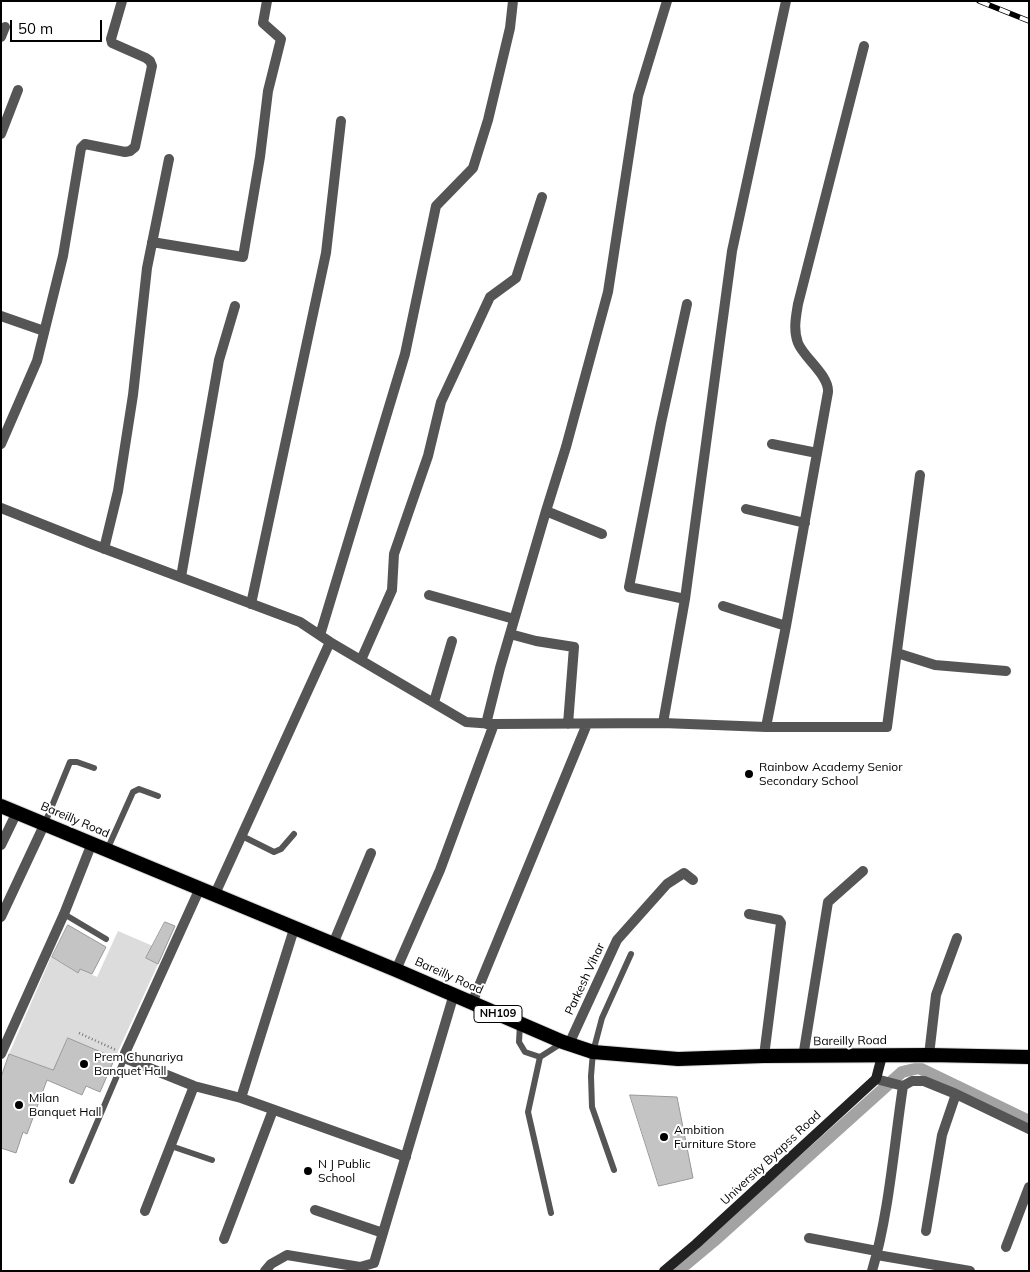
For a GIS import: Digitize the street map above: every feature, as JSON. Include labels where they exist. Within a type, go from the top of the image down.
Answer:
[{"type":"highway","name":"Bareilly Road","points":[[1,806],[454,994],[566,1043],[593,1052],[678,1059],[764,1056],[929,1055],[1029,1057]]},
{"type":"main road","points":[[881,1080],[882,1056]]},
{"type":"main road","name":"University Byapss Road","points":[[664,1271],[881,1080]]},
{"type":"street","points":[[1,444],[37,361],[63,256],[81,148],[85,144],[125,152],[130,151],[135,146],[152,66],[146,58],[112,43],[111,40],[122,1]]},
{"type":"street","points":[[152,242],[243,257],[260,157],[268,91],[281,39],[263,22],[267,1]]},
{"type":"street","points":[[320,635],[405,354],[436,206],[473,168],[488,120],[510,28],[513,1]]},
{"type":"street","points":[[396,970],[440,870],[490,724],[514,619],[566,447],[610,282],[638,96],[667,1]]},
{"type":"street","points":[[663,723],[685,599],[732,251],[786,1]]},
{"type":"street","points":[[766,727],[829,387],[799,345],[796,336],[796,319],[864,46]]},
{"type":"street","points":[[1,134],[18,90]]},
{"type":"street","points":[[251,604],[326,253],[341,121]]},
{"type":"street","points":[[104,549],[118,491],[133,395],[147,268],[169,160]]},
{"type":"street","points":[[360,660],[392,590],[394,554],[428,456],[441,402],[490,297],[516,278],[542,196]]},
{"type":"street","points":[[685,599],[629,587],[661,423],[687,304]]},
{"type":"street","points":[[181,577],[219,360],[235,306]]},
{"type":"street","points":[[1,316],[44,331]]},
{"type":"street","points":[[772,444],[817,453]]},
{"type":"street","points":[[1,508],[104,549],[300,622],[330,642],[466,722],[490,724],[663,723],[766,727],[887,727],[920,475]]},
{"type":"street","points":[[746,509],[805,523]]},
{"type":"street","points":[[546,511],[602,534]]},
{"type":"street","points":[[429,595],[514,619]]},
{"type":"street","points":[[723,606],[786,626]]},
{"type":"street","points":[[510,634],[536,641],[574,647],[568,724]]},
{"type":"street","points":[[434,702],[452,641]]},
{"type":"street","points":[[215,894],[330,642]]},
{"type":"street","points":[[898,653],[935,666],[1006,671]]},
{"type":"street","points":[[472,1003],[587,724]]},
{"type":"street","points":[[1,845],[17,812]]},
{"type":"street","points":[[1,917],[45,823]]},
{"type":"street","points":[[1,1054],[64,914],[92,843]]},
{"type":"street","points":[[333,944],[371,853]]},
{"type":"street","points":[[803,1057],[828,902],[864,871]]},
{"type":"street","name":"Parkesh Vihar","points":[[566,1043],[617,940],[667,884],[684,873],[693,880]]},
{"type":"street","points":[[200,888],[125,1055],[127,1059],[194,1086],[241,1098],[406,1158]]},
{"type":"street","points":[[749,914],[779,920],[781,923],[764,1056]]},
{"type":"street","points":[[241,1098],[294,928]]},
{"type":"street","points":[[929,1055],[936,995],[957,938]]},
{"type":"street","points":[[265,1271],[271,1264],[287,1255],[360,1266],[374,1263],[454,994]]},
{"type":"street","points":[[881,1080],[900,1086],[912,1081],[924,1081],[1029,1129]]},
{"type":"street","points":[[145,1211],[194,1086]]},
{"type":"street","points":[[872,1271],[877,1253],[900,1086]]},
{"type":"street","points":[[926,1231],[942,1136],[956,1094]]},
{"type":"street","points":[[224,1239],[273,1110]]},
{"type":"street","points":[[1006,1247],[1029,1187]]},
{"type":"street","points":[[315,1210],[383,1233]]},
{"type":"street","points":[[809,1238],[970,1271]]},
{"type":"lane","points":[[45,823],[70,762],[77,762],[94,768]]},
{"type":"lane","points":[[107,850],[132,792],[139,789],[158,796]]},
{"type":"lane","points":[[242,836],[274,852],[281,849],[294,834]]},
{"type":"lane","points":[[64,914],[106,939]]},
{"type":"lane","points":[[614,1170],[592,1107],[591,1076],[593,1052],[602,1018],[631,954]]},
{"type":"lane","points":[[520,1023],[519,1042],[525,1052],[540,1057],[566,1043]]},
{"type":"lane","points":[[72,1181],[125,1055]]},
{"type":"lane","points":[[540,1057],[528,1112],[551,1213]]},
{"type":"lane","points":[[171,1146],[212,1160]]},
{"type":"path","points":[[79,1033],[125,1055]]},
{"type":"shaded area","points":[[118,931],[153,946],[147,958],[158,964],[115,1058],[68,1038],[54,1070],[9,1054],[51,957],[77,973],[80,969],[97,977]]},
{"type":"building","points":[[165,922],[175,926],[158,964],[146,958]]},
{"type":"building","points":[[68,925],[106,947],[92,974],[80,969],[78,973],[52,957]]},
{"type":"building","points":[[68,1038],[115,1058],[100,1092],[86,1086],[82,1095],[47,1080],[27,1134],[23,1132],[16,1153],[1,1148],[1,1077],[9,1054],[53,1070]]},
{"type":"building","name":"Ambition Furniture Store","points":[[630,1095],[677,1097],[693,1178],[659,1186]]},
{"type":"waterway","points":[[678,1271],[902,1072],[919,1068],[1029,1121]]},
{"type":"railway","points":[[979,1],[1029,21]]},
{"type":"place","name":"Rainbow Academy Senior Secondary School","points":[[749,774]]},
{"type":"place","name":"Prem Chunariya Banquet Hall","points":[[84,1064]]},
{"type":"place","name":"Milan Banquet Hall","points":[[19,1105]]},
{"type":"place","name":"Ambition Furniture Store","points":[[664,1137]]},
{"type":"place","name":"N J Public School","points":[[308,1171]]}]
